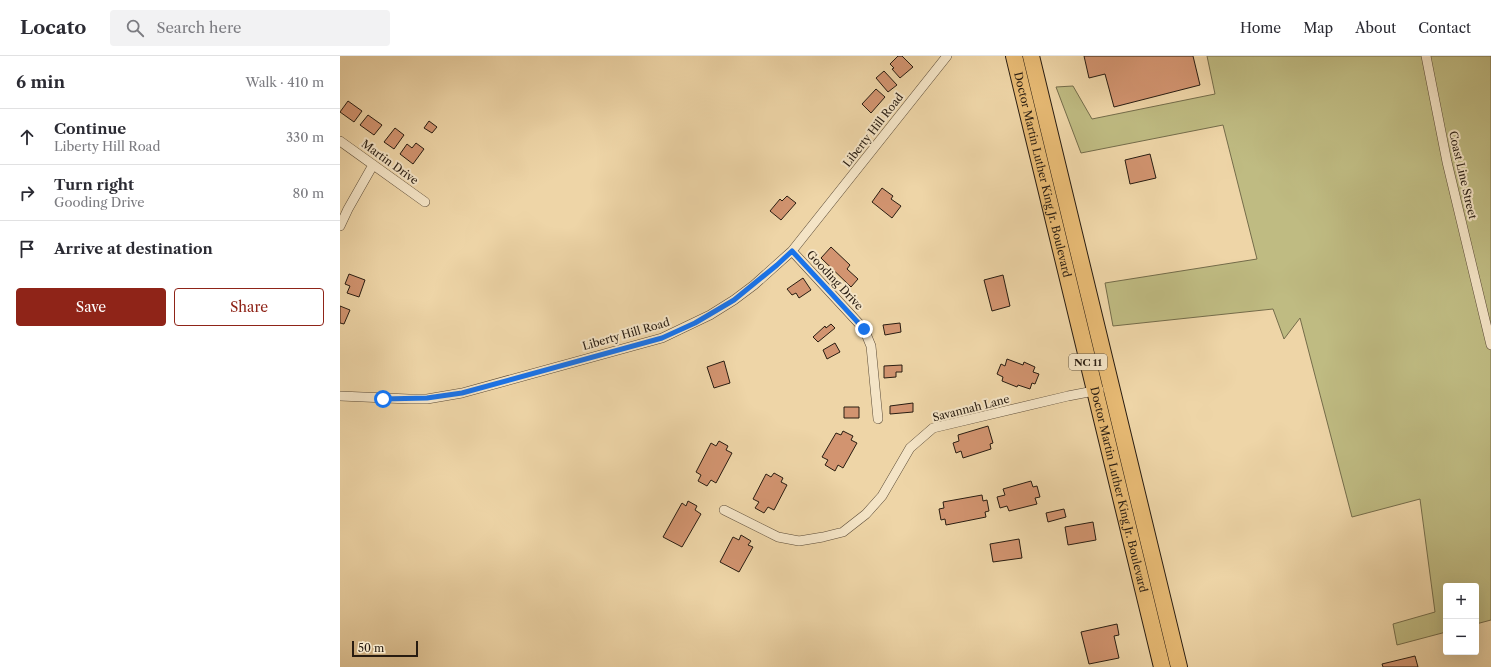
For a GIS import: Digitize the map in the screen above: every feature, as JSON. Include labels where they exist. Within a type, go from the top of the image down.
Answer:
[{"type":"highway","name":"Doctor Martin Luther King Jr. Boulevard","points":[[1014,56],[1179,667]]},
{"type":"highway","name":"Doctor Martin Luther King Jr. Boulevard","points":[[1031,56],[1162,667]]},
{"type":"street","name":"Liberty Hill Road","points":[[340,396],[409,399],[462,393],[662,338],[695,323],[734,300],[792,251],[947,56]]},
{"type":"street","name":"Coast Line Street","points":[[1426,56],[1447,162],[1491,345]]},
{"type":"street","name":"Martin Drive","points":[[340,141],[425,202]]},
{"type":"street","points":[[340,226],[348,209],[374,165]]},
{"type":"street","name":"Gooding Drive","points":[[792,251],[864,329],[871,346],[878,419]]},
{"type":"street","name":"Savannah Lane","points":[[724,510],[778,537],[799,541],[823,538],[843,532],[866,514],[882,496],[910,448],[933,428],[1103,389]]},
{"type":"shaded area","points":[[1207,56],[1491,56],[1491,620],[1479,623],[1479,583],[1443,583],[1443,633],[1397,645],[1393,624],[1435,612],[1420,499],[1352,517],[1300,318],[1284,339],[1273,309],[1113,326],[1105,283],[1257,259],[1223,125],[1081,153],[1056,87],[1073,86],[1092,119],[1215,94]]},
{"type":"building","points":[[898,56],[902,56],[913,67],[900,78],[892,69],[894,68],[890,64]]},
{"type":"building","points":[[1084,56],[1193,56],[1200,85],[1114,107],[1105,74],[1089,78]]},
{"type":"building","points":[[884,71],[897,85],[888,92],[876,78]]},
{"type":"building","points":[[876,89],[885,97],[871,113],[862,104]]},
{"type":"building","points":[[348,101],[362,111],[354,122],[340,112]]},
{"type":"building","points":[[368,115],[382,125],[374,135],[360,125]]},
{"type":"building","points":[[429,121],[437,127],[432,133],[424,128]]},
{"type":"building","points":[[395,128],[404,135],[394,149],[384,142]]},
{"type":"building","points":[[416,143],[424,149],[413,164],[400,154],[407,144],[412,148]]},
{"type":"building","points":[[1150,154],[1156,178],[1130,184],[1125,160]]},
{"type":"building","points":[[882,188],[893,196],[891,199],[901,206],[892,218],[872,202]]},
{"type":"building","points":[[787,196],[796,203],[781,220],[770,211],[780,199],[782,201]]},
{"type":"building","points":[[831,247],[850,265],[847,269],[858,279],[851,287],[821,258]]},
{"type":"building","points":[[349,274],[365,280],[359,297],[347,293],[350,286],[345,284]]},
{"type":"building","points":[[1003,275],[1010,306],[992,311],[984,280]]},
{"type":"building","points":[[803,278],[811,290],[799,298],[796,293],[792,295],[787,289]]},
{"type":"building","points":[[340,306],[350,310],[344,324],[340,323]]},
{"type":"building","points":[[900,323],[901,332],[885,335],[883,325]]},
{"type":"building","points":[[831,324],[835,328],[818,342],[813,337],[825,326],[826,328]]},
{"type":"building","points":[[835,343],[840,352],[827,359],[823,350]]},
{"type":"building","points":[[1007,359],[1023,365],[1024,362],[1035,367],[1033,372],[1039,374],[1035,384],[1032,383],[1030,389],[1018,385],[1017,387],[1002,381],[1003,377],[997,374],[1001,364],[1005,366]]},
{"type":"building","points":[[724,361],[730,383],[714,388],[707,367]]},
{"type":"building","points":[[902,365],[902,372],[896,372],[896,377],[884,378],[884,366]]},
{"type":"building","points":[[913,403],[913,412],[890,414],[890,406]]},
{"type":"building","points":[[844,407],[859,407],[859,418],[844,418]]},
{"type":"building","points":[[988,426],[993,443],[990,444],[991,449],[963,458],[961,451],[956,453],[953,443],[959,441],[958,435]]},
{"type":"building","points":[[843,431],[853,436],[851,440],[857,443],[843,468],[838,465],[835,471],[825,465],[828,460],[822,457],[836,433],[841,435]]},
{"type":"building","points":[[719,441],[728,446],[726,450],[732,453],[716,483],[711,480],[707,486],[698,481],[701,475],[696,472],[711,443],[716,446]]},
{"type":"building","points":[[774,473],[783,478],[781,482],[787,485],[774,510],[768,507],[764,513],[755,508],[759,502],[753,499],[766,474],[771,477]]},
{"type":"building","points":[[1031,481],[1033,487],[1037,486],[1040,497],[1035,498],[1037,504],[1009,511],[1007,506],[1000,508],[997,497],[1005,495],[1003,489]]},
{"type":"building","points":[[982,495],[983,501],[987,500],[989,511],[985,512],[986,517],[946,525],[945,519],[941,520],[939,509],[944,508],[943,502]]},
{"type":"building","points":[[688,501],[697,506],[695,510],[701,514],[682,547],[663,537],[682,503],[686,506]]},
{"type":"building","points":[[1064,509],[1066,517],[1048,522],[1046,513]]},
{"type":"building","points":[[1093,522],[1096,540],[1068,545],[1065,527]]},
{"type":"building","points":[[741,535],[751,541],[748,545],[753,547],[739,572],[720,562],[733,537],[739,540]]},
{"type":"building","points":[[1019,539],[1022,558],[993,562],[990,544]]},
{"type":"building","points":[[1117,624],[1119,635],[1114,636],[1119,658],[1089,664],[1081,632]]},
{"type":"building","points":[[1415,656],[1418,667],[1383,667],[1382,664]]},
{"type":"route","points":[[383,399],[427,398],[462,393],[662,338],[695,323],[734,300],[754,285],[792,251],[864,329]]}]
